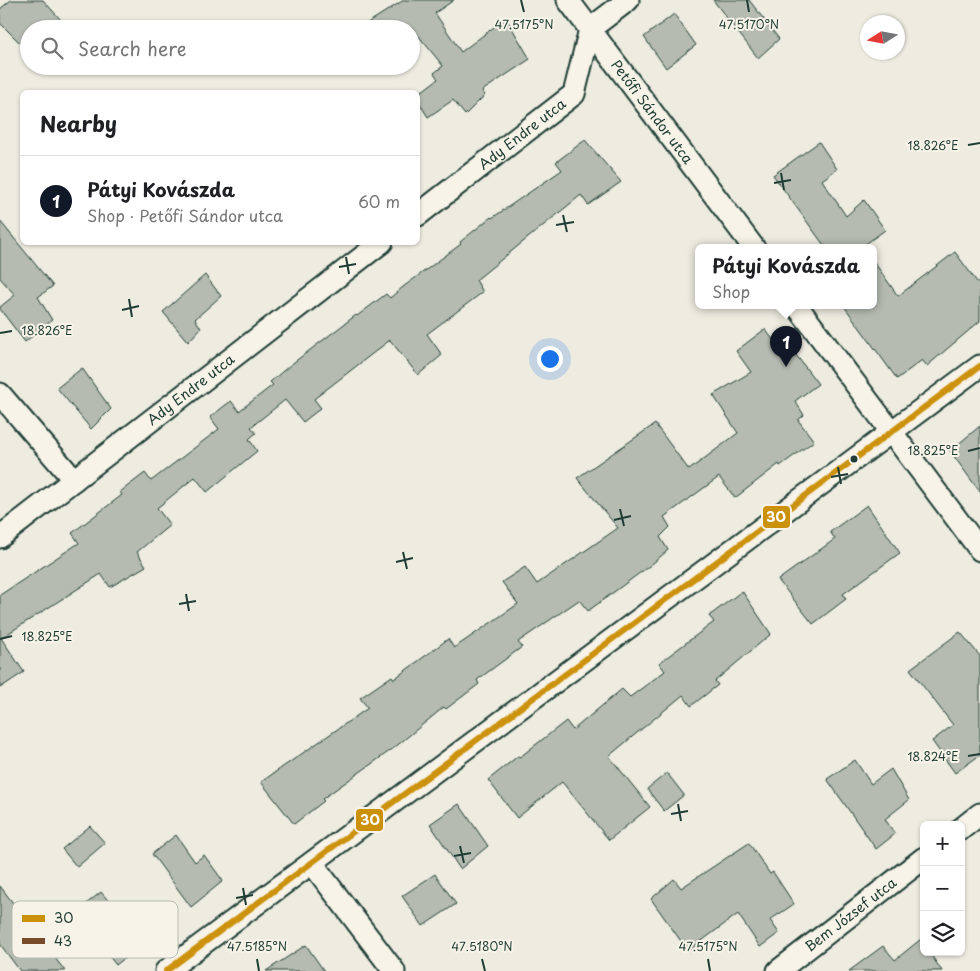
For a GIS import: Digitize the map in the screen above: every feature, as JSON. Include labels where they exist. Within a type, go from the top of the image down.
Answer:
[{"type":"street","name":"Petőfi Sándor utca","points":[[568,0],[751,244]]},
{"type":"street","points":[[590,29],[628,0]]},
{"type":"street","name":"Ady Endre utca","points":[[420,213],[574,94],[590,29]]},
{"type":"street","name":"Ady Endre utca","points":[[0,537],[378,245]]},
{"type":"street","points":[[799,309],[980,550]]},
{"type":"street","points":[[166,971],[980,366]]},
{"type":"street","points":[[0,394],[74,480]]},
{"type":"street","points":[[965,825],[980,814]]},
{"type":"street","name":"Bem József utca","points":[[778,971],[920,861]]},
{"type":"street","points":[[312,863],[394,971]]},
{"type":"building","points":[[11,0],[43,0],[61,20],[20,20],[20,43],[0,23],[0,9]]},
{"type":"building","points":[[404,0],[454,0],[435,13],[461,52],[506,18],[530,59],[482,91],[485,95],[465,115],[453,100],[428,117],[420,104],[420,92],[438,79],[434,73],[443,66],[420,38],[420,20],[372,20]]},
{"type":"building","points":[[713,0],[749,0],[779,39],[758,58]]},
{"type":"building","points":[[674,14],[696,45],[666,68],[644,37]]},
{"type":"building","points":[[585,140],[621,182],[588,205],[581,195],[476,280],[483,292],[427,334],[442,355],[418,375],[390,340],[314,399],[321,408],[303,422],[285,400],[251,427],[256,433],[249,439],[257,451],[207,492],[195,477],[157,508],[170,525],[137,552],[146,566],[110,587],[101,574],[1,638],[24,672],[0,688],[0,595],[79,543],[72,533],[122,495],[120,492],[145,473],[151,481],[219,429],[210,417],[231,401],[239,411],[273,385],[270,382],[289,366],[356,315],[386,294],[390,298],[461,244],[460,242],[491,217],[562,170],[556,162]]},
{"type":"building","points":[[819,142],[837,169],[822,180],[846,216],[864,200],[885,230],[866,244],[823,244],[773,175]]},
{"type":"building","points":[[0,221],[53,286],[38,297],[52,320],[25,342],[0,309],[15,295],[0,278]]},
{"type":"building","points":[[955,252],[980,286],[980,321],[927,366],[922,360],[897,379],[846,309],[877,309],[877,266],[898,296]]},
{"type":"building","points":[[205,275],[221,296],[195,319],[201,328],[188,342],[163,312]]},
{"type":"building","points":[[765,329],[783,353],[790,347],[818,384],[795,401],[804,415],[798,420],[814,441],[780,466],[779,464],[735,498],[719,477],[664,517],[670,527],[660,537],[668,550],[652,564],[588,611],[579,600],[518,642],[522,647],[477,680],[479,684],[446,709],[444,707],[394,748],[322,799],[324,801],[294,824],[261,782],[368,708],[360,698],[392,676],[394,679],[448,639],[454,648],[518,604],[502,582],[525,567],[537,584],[618,528],[577,478],[655,424],[689,470],[738,433],[713,395],[751,372],[736,351]]},
{"type":"building","points":[[82,368],[111,409],[91,429],[57,388]]},
{"type":"building","points":[[980,426],[980,492],[950,451]]},
{"type":"building","points":[[867,505],[900,553],[843,594],[846,599],[813,624],[778,580],[835,539],[830,532]]},
{"type":"building","points":[[742,591],[771,634],[715,681],[718,685],[691,706],[683,695],[609,756],[650,807],[609,840],[562,782],[517,818],[488,780],[566,721],[573,730],[622,689],[630,697],[665,671],[659,663],[714,622],[709,616]]},
{"type":"building","points":[[960,632],[980,656],[980,755],[955,773],[932,741],[953,725],[910,669]]},
{"type":"building","points":[[855,760],[871,784],[891,769],[909,800],[885,819],[895,834],[876,849],[827,779]]},
{"type":"building","points":[[667,773],[684,795],[664,811],[647,789]]},
{"type":"building","points":[[459,804],[488,846],[460,869],[430,824]]},
{"type":"building","points":[[90,826],[105,843],[77,867],[62,849]]},
{"type":"building","points":[[176,835],[195,862],[204,855],[223,881],[191,907],[152,854]]},
{"type":"building","points":[[749,843],[770,874],[773,872],[794,904],[770,920],[779,933],[760,947],[738,914],[688,951],[651,899],[674,879],[681,888]]},
{"type":"building","points":[[435,874],[456,904],[423,926],[402,896]]},
{"type":"building","points":[[0,886],[12,902],[12,958],[55,958],[65,971],[20,971],[0,944]]},
{"type":"building","points":[[101,892],[109,901],[90,901]]},
{"type":"building","points":[[920,940],[920,956],[932,956],[942,971],[849,971],[883,946],[895,960]]},
{"type":"building","points":[[306,945],[324,971],[266,971]]},
{"type":"building","points":[[110,958],[125,958],[116,965]]},
{"type":"transit line","name":"30","points":[[166,971],[980,366]]},
{"type":"place","name":"Pátyi Kovászda","points":[[786,367]]}]
